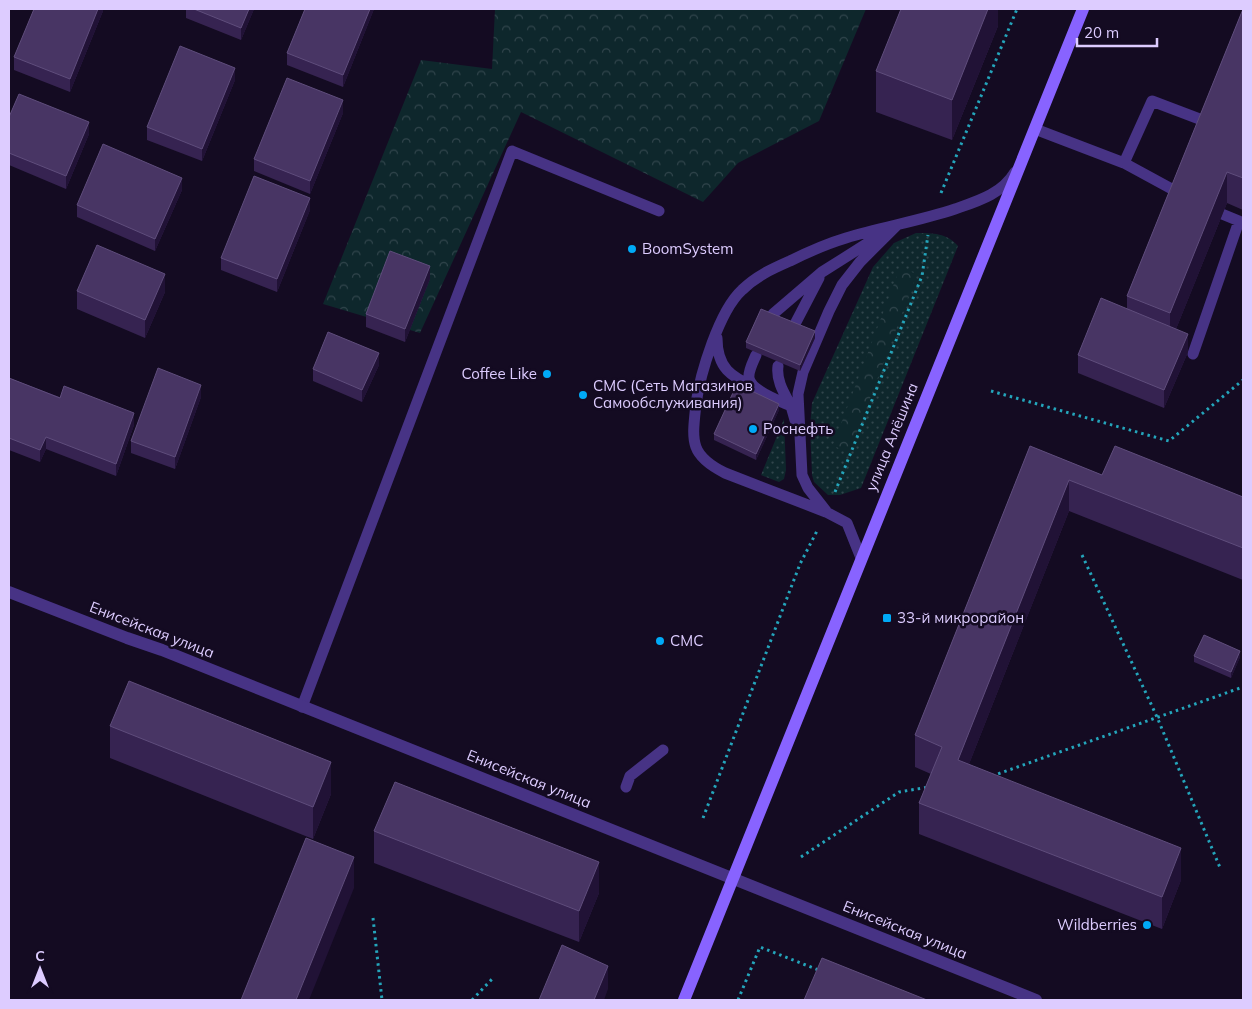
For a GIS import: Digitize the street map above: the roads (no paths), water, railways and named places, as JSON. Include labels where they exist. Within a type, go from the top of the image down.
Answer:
[{"type":"street","name":"улица Алёшина","points":[[684,1000],[1083,9]]},
{"type":"street","name":"Енисейская улица","points":[[9,592],[162,650],[1036,1000]]},
{"type":"lane","points":[[1124,164],[1152,101],[1210,123]]},
{"type":"lane","points":[[1035,129],[1124,164],[1181,194]]},
{"type":"lane","points":[[302,707],[512,151],[659,211]]},
{"type":"lane","points":[[861,558],[847,523],[826,512],[724,473],[709,465],[698,453],[694,437],[697,399],[709,353],[718,329],[730,304],[740,291],[762,273],[845,238],[934,216],[980,200],[994,193],[1012,177],[1022,160]]},
{"type":"lane","points":[[1193,354],[1239,221],[1222,214]]},
{"type":"lane","points":[[773,314],[822,272],[898,224]]},
{"type":"lane","points":[[826,512],[808,488],[802,475],[798,394],[800,381],[842,285],[860,262],[898,224]]},
{"type":"lane","points":[[795,324],[822,272]]},
{"type":"lane","points":[[718,329],[718,354],[725,368],[736,378],[791,406]]},
{"type":"lane","points":[[756,355],[749,377],[756,389]]},
{"type":"lane","points":[[778,366],[777,372],[780,385],[791,406],[800,440]]},
{"type":"lane","points":[[626,787],[630,776],[663,750]]},
{"type":"place","name":"BoomSystem","points":[[632,249]]},
{"type":"place","name":"Coffee Like","points":[[547,374]]},
{"type":"place","name":"СМС (Сеть Магазинов Самообслуживания)","points":[[583,395]]},
{"type":"place","name":"Роснефть","points":[[753,429]]},
{"type":"place","name":"33-й микрорайон","points":[[887,618]]},
{"type":"place","name":"СМС","points":[[660,641]]},
{"type":"place","name":"Wildberries","points":[[1147,925]]}]
